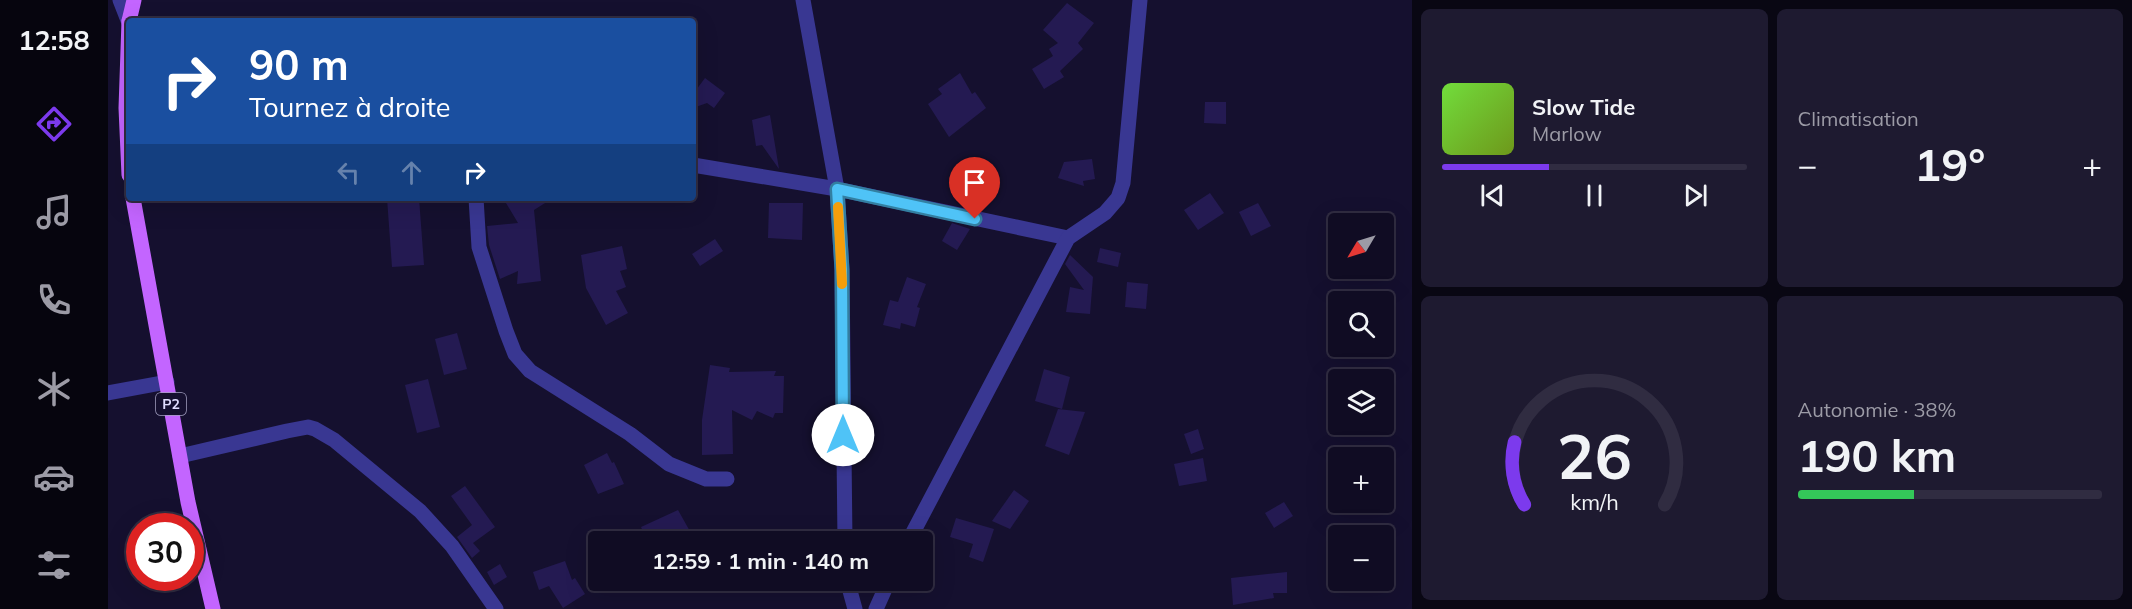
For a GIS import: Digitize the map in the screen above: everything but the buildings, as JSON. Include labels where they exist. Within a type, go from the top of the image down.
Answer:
[{"type":"main road","points":[[130,18],[134,0]]},
{"type":"main road","name":"P2","points":[[134,201],[180,456],[213,609]]},
{"type":"street","points":[[120,0],[127,18]]},
{"type":"street","points":[[803,0],[837,189],[842,270],[845,531]]},
{"type":"street","points":[[914,531],[1068,238],[1105,213],[1118,198],[1122,183],[1140,0]]},
{"type":"street","points":[[696,166],[837,189],[1068,238]]},
{"type":"street","points":[[476,201],[479,247],[515,354],[530,371],[630,434],[669,465],[706,479],[727,479]]},
{"type":"street","points":[[108,393],[167,382]]},
{"type":"street","points":[[180,456],[287,431],[308,427],[315,429],[334,440],[420,511],[452,546],[496,609]]},
{"type":"street","points":[[850,591],[855,609]]},
{"type":"street","points":[[876,609],[884,591]]},
{"type":"slow traffic","points":[[838,207],[842,284]]},
{"type":"route","points":[[843,435],[842,270],[837,189],[975,219]]}]
